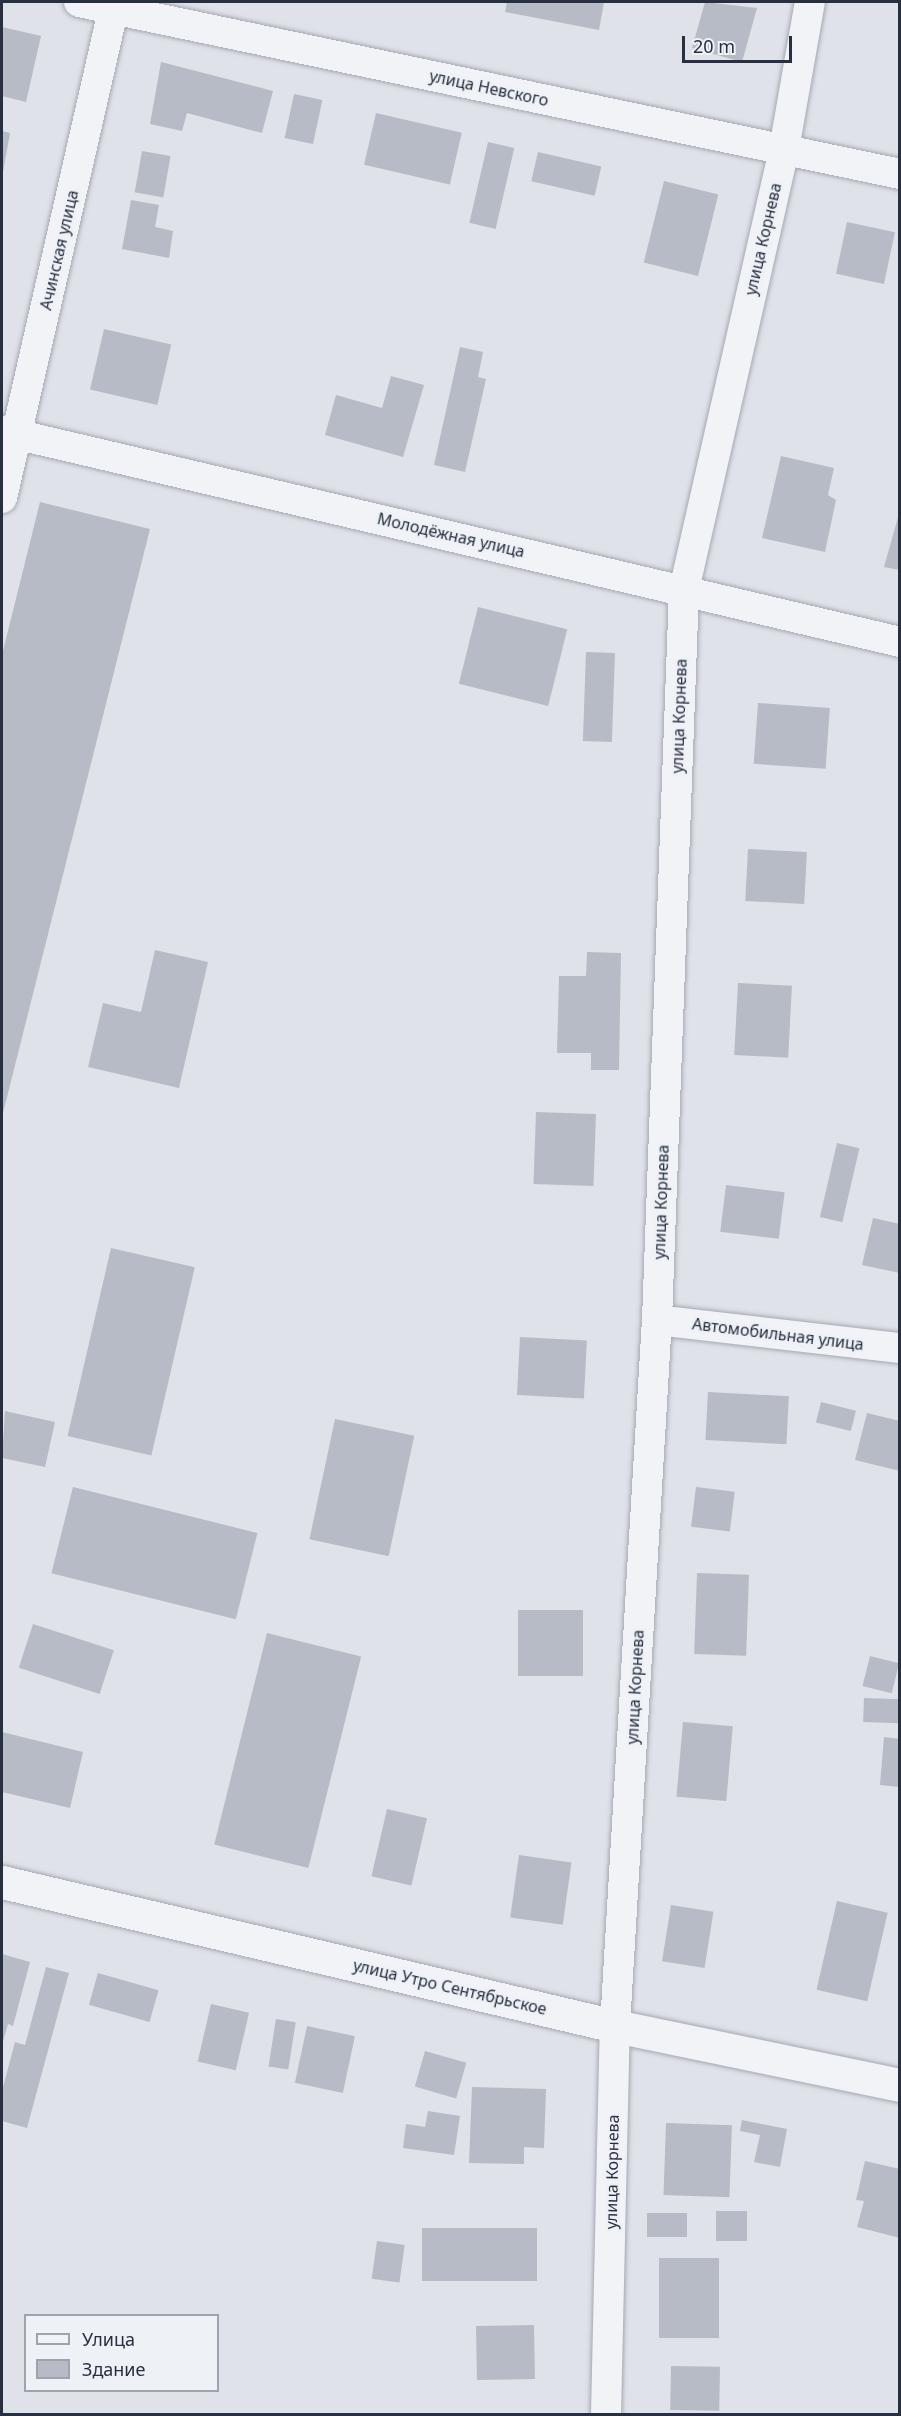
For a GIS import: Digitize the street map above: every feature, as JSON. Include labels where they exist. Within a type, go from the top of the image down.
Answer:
[{"type":"street","name":"улица Невского","points":[[79,2],[114,6],[900,174]]},
{"type":"street","name":"улица Корнева","points":[[606,2415],[615,2026],[657,1320],[684,590],[784,149],[810,2]]},
{"type":"street","name":"Ачинская улица","points":[[2,498],[9,432],[114,6]]},
{"type":"street","name":"Молодёжная улица","points":[[9,432],[900,642]]},
{"type":"street","name":"Автомобильная улица","points":[[657,1320],[900,1348]]},
{"type":"street","name":"улица Утро Сентябрьское","points":[[2,1882],[615,2026],[900,2085]]},
{"type":"building","points":[[507,2],[604,2],[599,30],[505,12]]},
{"type":"building","points":[[705,2],[757,8],[742,62],[692,48]]},
{"type":"building","points":[[2,27],[41,36],[26,102],[2,96]]},
{"type":"building","points":[[161,62],[273,91],[262,133],[187,113],[182,131],[150,124]]},
{"type":"building","points":[[294,94],[322,100],[313,144],[285,138]]},
{"type":"building","points":[[376,113],[462,133],[450,184],[364,165]]},
{"type":"building","points":[[2,131],[10,133],[3,172],[2,171]]},
{"type":"building","points":[[488,142],[514,148],[496,229],[469,223]]},
{"type":"building","points":[[142,151],[171,156],[163,197],[135,192]]},
{"type":"building","points":[[538,152],[601,167],[595,196],[531,181]]},
{"type":"building","points":[[664,181],[718,195],[698,276],[644,263]]},
{"type":"building","points":[[131,200],[159,205],[155,227],[173,231],[169,258],[122,249]]},
{"type":"building","points":[[847,222],[895,232],[884,284],[836,274]]},
{"type":"building","points":[[104,329],[171,345],[157,405],[90,389]]},
{"type":"building","points":[[460,347],[483,352],[478,377],[486,379],[465,472],[434,465]]},
{"type":"building","points":[[391,376],[424,385],[403,457],[325,435],[336,395],[382,408]]},
{"type":"building","points":[[781,456],[834,468],[828,495],[836,500],[825,552],[762,538]]},
{"type":"building","points":[[40,502],[150,529],[2,1117],[2,655]]},
{"type":"building","points":[[900,510],[900,570],[884,567]]},
{"type":"building","points":[[478,607],[567,629],[548,706],[459,684]]},
{"type":"building","points":[[586,652],[615,653],[612,742],[583,741]]},
{"type":"building","points":[[758,703],[830,708],[826,769],[754,764]]},
{"type":"building","points":[[748,849],[807,852],[804,904],[745,901]]},
{"type":"building","points":[[155,950],[208,962],[179,1088],[88,1067],[103,1003],[141,1012]]},
{"type":"building","points":[[587,952],[621,953],[619,1070],[591,1070],[591,1053],[557,1053],[559,976],[586,976]]},
{"type":"building","points":[[738,983],[792,986],[788,1058],[734,1055]]},
{"type":"building","points":[[536,1112],[596,1114],[593,1186],[533,1184]]},
{"type":"building","points":[[837,1143],[859,1148],[842,1222],[820,1217]]},
{"type":"building","points":[[726,1185],[785,1192],[779,1239],[720,1232]]},
{"type":"building","points":[[873,1218],[900,1224],[900,1273],[862,1265]]},
{"type":"building","points":[[111,1248],[195,1267],[151,1455],[68,1436]]},
{"type":"building","points":[[520,1337],[587,1341],[584,1398],[517,1395]]},
{"type":"building","points":[[708,1392],[789,1396],[786,1444],[705,1440]]},
{"type":"building","points":[[821,1402],[856,1411],[851,1431],[816,1422]]},
{"type":"building","points":[[5,1411],[55,1422],[45,1467],[2,1458]]},
{"type":"building","points":[[867,1413],[900,1421],[900,1471],[855,1460]]},
{"type":"building","points":[[335,1419],[414,1436],[389,1556],[309,1539]]},
{"type":"building","points":[[73,1487],[257,1533],[236,1619],[51,1573]]},
{"type":"building","points":[[696,1487],[735,1492],[730,1531],[691,1527]]},
{"type":"building","points":[[697,1573],[749,1575],[746,1656],[694,1654]]},
{"type":"building","points":[[518,1610],[583,1610],[583,1676],[518,1676]]},
{"type":"building","points":[[33,1624],[114,1650],[100,1694],[19,1668]]},
{"type":"building","points":[[267,1633],[361,1656],[308,1868],[214,1845]]},
{"type":"building","points":[[870,1656],[899,1663],[892,1693],[863,1686]]},
{"type":"building","points":[[864,1698],[900,1699],[899,1723],[863,1722]]},
{"type":"building","points":[[683,1722],[733,1726],[726,1801],[676,1797]]},
{"type":"building","points":[[2,1732],[83,1752],[70,1808],[2,1792]]},
{"type":"building","points":[[884,1737],[900,1739],[900,1787],[880,1785]]},
{"type":"building","points":[[387,1809],[427,1818],[411,1885],[371,1876]]},
{"type":"building","points":[[519,1855],[571,1862],[563,1925],[510,1917]]},
{"type":"building","points":[[837,1901],[888,1913],[867,2001],[817,1990]]},
{"type":"building","points":[[671,1905],[713,1912],[705,1968],[662,1961]]},
{"type":"building","points":[[2,1954],[30,1962],[13,2026],[8,2024],[2,2045]]},
{"type":"building","points":[[46,1967],[69,1973],[27,2128],[2,2121],[2,2091],[15,2042],[25,2045]]},
{"type":"building","points":[[98,1973],[159,1990],[149,2022],[89,2005]]},
{"type":"building","points":[[211,2004],[249,2013],[236,2070],[198,2061]]},
{"type":"building","points":[[276,2019],[296,2022],[288,2070],[268,2066]]},
{"type":"building","points":[[307,2026],[355,2036],[343,2093],[295,2083]]},
{"type":"building","points":[[425,2051],[466,2063],[456,2098],[415,2087]]},
{"type":"building","points":[[472,2087],[546,2089],[544,2148],[524,2147],[524,2164],[469,2163]]},
{"type":"building","points":[[428,2111],[460,2116],[454,2155],[403,2148],[406,2124],[425,2127]]},
{"type":"building","points":[[742,2120],[787,2129],[780,2167],[754,2162],[760,2135],[740,2131]]},
{"type":"building","points":[[666,2123],[732,2125],[729,2197],[663,2195]]},
{"type":"building","points":[[865,2161],[900,2169],[900,2238],[857,2227],[864,2201],[856,2200]]},
{"type":"building","points":[[716,2211],[747,2211],[747,2241],[716,2241]]},
{"type":"building","points":[[647,2213],[687,2213],[687,2237],[647,2237]]},
{"type":"building","points":[[422,2228],[537,2228],[537,2281],[422,2281]]},
{"type":"building","points":[[377,2241],[405,2245],[399,2283],[372,2279]]},
{"type":"building","points":[[659,2258],[719,2258],[719,2338],[659,2338]]},
{"type":"building","points":[[534,2325],[535,2379],[477,2380],[476,2326]]},
{"type":"building","points":[[671,2366],[720,2367],[719,2411],[670,2410]]}]
